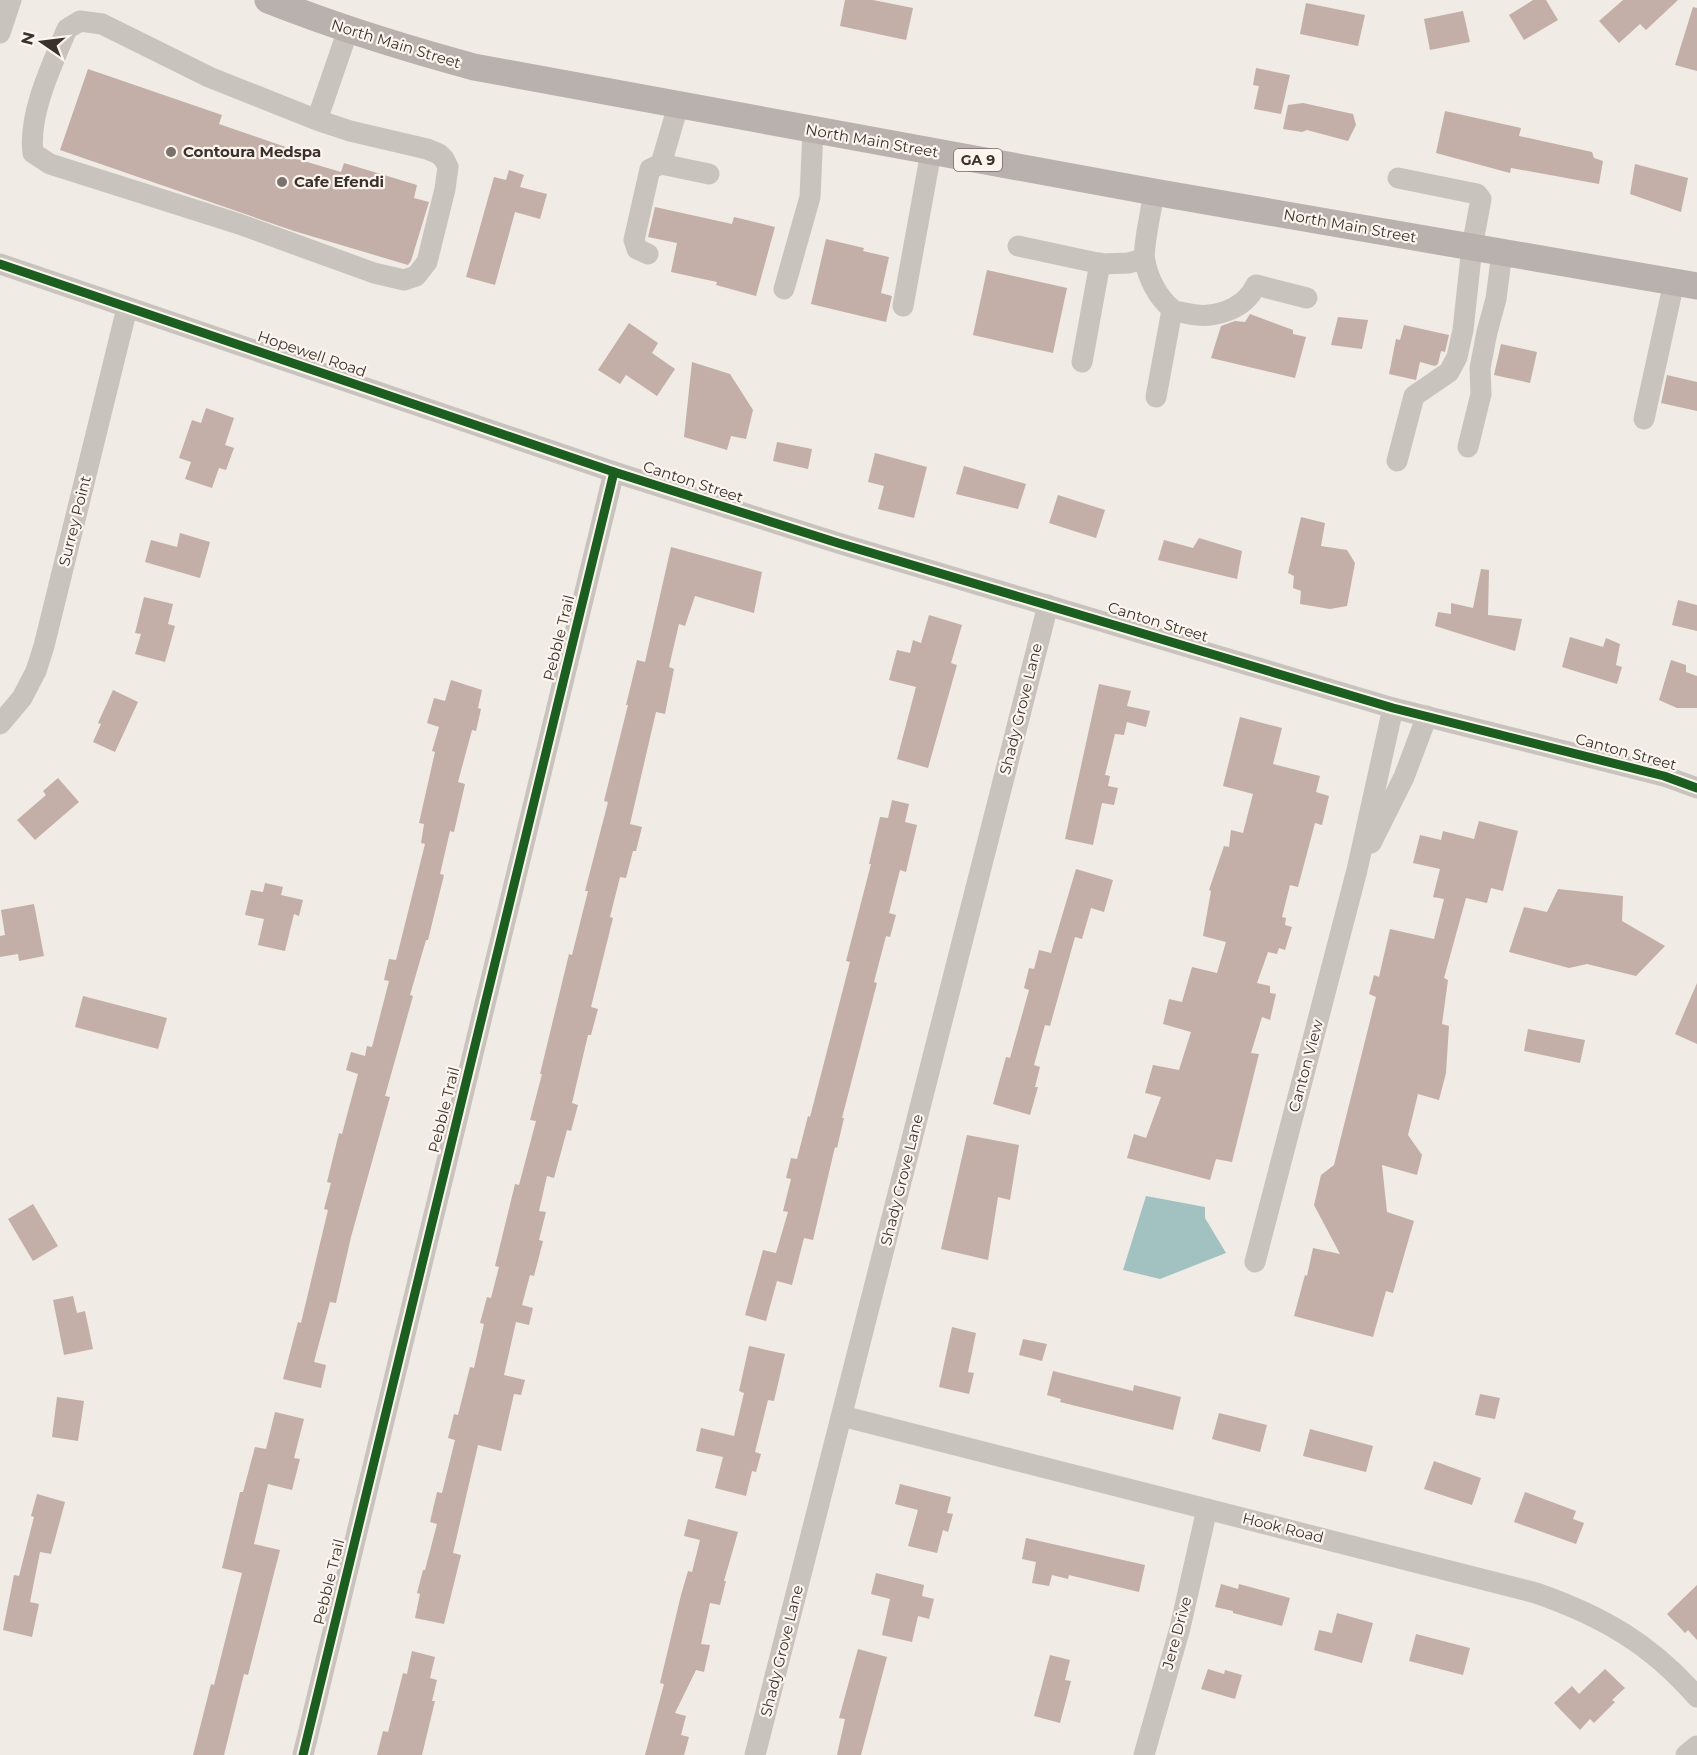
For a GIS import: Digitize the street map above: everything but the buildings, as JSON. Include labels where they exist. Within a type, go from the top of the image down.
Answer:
[{"type":"main road","name":"North Main Street","points":[[268,0],[397,47],[474,67],[1154,192],[1686,284]]},
{"type":"street","points":[[0,33],[11,0]]},
{"type":"street","points":[[80,21],[102,24],[209,77],[317,120],[351,131],[427,149],[444,159],[448,167],[442,200],[427,262],[417,276],[404,280],[374,273],[258,231],[50,164],[33,153],[31,138],[35,118],[67,29],[80,21]]},
{"type":"street","points":[[317,120],[348,30]]},
{"type":"street","points":[[661,164],[678,106]]},
{"type":"street","points":[[784,289],[810,197],[813,130]]},
{"type":"street","points":[[903,306],[931,152]]},
{"type":"street","points":[[648,254],[637,249],[634,240],[650,170],[661,164],[709,174]]},
{"type":"street","points":[[1396,461],[1414,396],[1449,372],[1457,357],[1463,330],[1480,196],[1398,178]]},
{"type":"street","points":[[1154,192],[1144,259],[1153,286],[1172,310],[1193,316],[1229,312],[1253,293],[1256,285],[1307,298]]},
{"type":"street","points":[[1018,246],[1100,264],[1144,259]]},
{"type":"street","points":[[1468,447],[1481,394],[1480,368],[1496,299],[1502,252]]},
{"type":"street","name":"Hopewell Road","points":[[0,264],[614,472]]},
{"type":"street","points":[[1082,362],[1100,264]]},
{"type":"street","points":[[1644,419],[1686,284]]},
{"type":"street","name":"Surrey Point","points":[[0,724],[22,698],[36,671],[44,646],[127,308]]},
{"type":"street","points":[[1156,397],[1172,310]]},
{"type":"street","name":"Canton Street","points":[[614,472],[838,543],[1393,708],[1664,776],[1697,788]]},
{"type":"street","name":"Pebble Trail","points":[[303,1755],[614,472]]},
{"type":"street","name":"Shady Grove Lane","points":[[755,1755],[1048,605]]},
{"type":"street","name":"Canton View","points":[[1255,1262],[1358,870],[1393,708]]},
{"type":"street","name":"Canton View","points":[[1358,870],[1406,772],[1427,716]]},
{"type":"street","points":[[1380,766],[1406,772]]},
{"type":"street","name":"Hook Road","points":[[842,1416],[1536,1593],[1578,1608],[1616,1628],[1652,1652],[1697,1697]]},
{"type":"street","name":"Jere Drive","points":[[1144,1755],[1180,1628],[1207,1509]]},
{"type":"street","points":[[1686,1755],[1697,1746]]},
{"type":"water","points":[[1146,1196],[1205,1207],[1205,1218],[1226,1253],[1160,1279],[1123,1270]]},
{"type":"cycle path","points":[[0,264],[614,472],[838,543],[1393,708],[1664,776],[1697,788]]},
{"type":"cycle path","points":[[303,1755],[614,472]]},
{"type":"place","name":"Contoura Medspa","points":[[171,152]]},
{"type":"place","name":"Cafe Efendi","points":[[282,182]]}]
